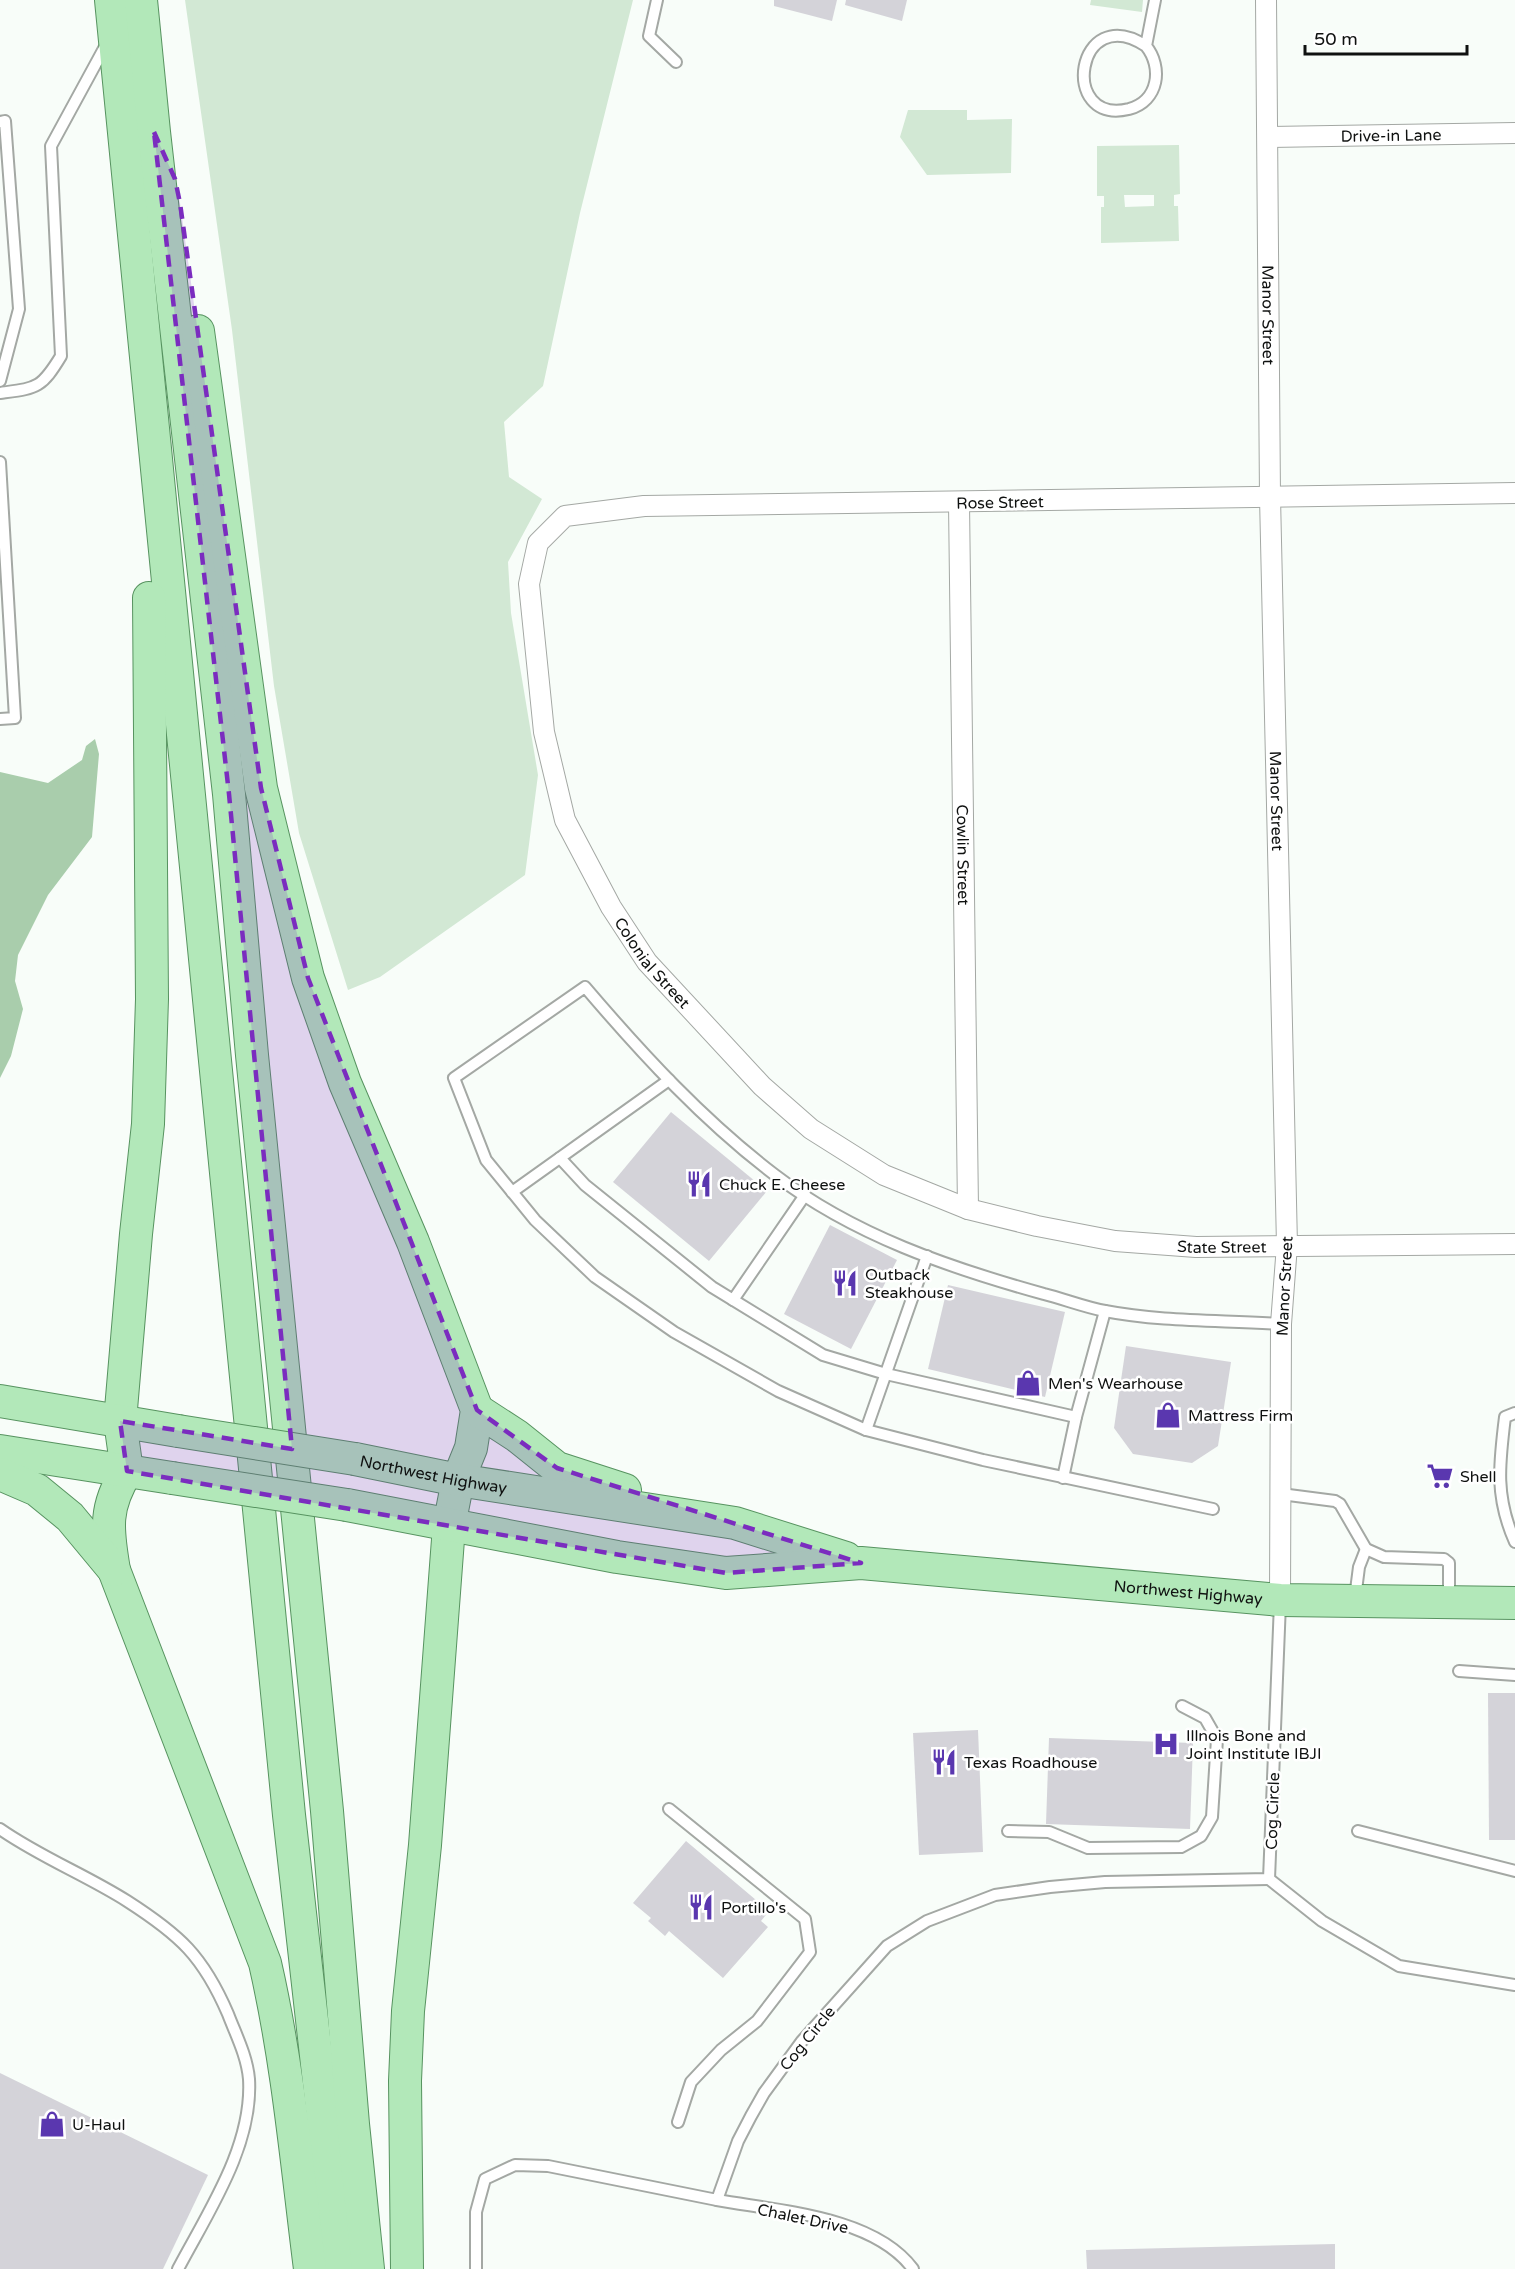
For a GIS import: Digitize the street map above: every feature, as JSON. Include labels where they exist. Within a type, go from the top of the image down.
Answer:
[{"type":"main road","points":[[141,0],[228,794],[327,1811],[353,2124],[368,2269]]},
{"type":"main road","points":[[112,15],[139,273],[171,637],[285,1768],[340,2269]]},
{"type":"main road","points":[[154,132],[175,179],[180,203],[261,788],[308,978],[345,1083],[413,1242],[477,1410],[471,1448],[458,1480],[449,1526],[425,1845],[408,2011],[405,2081],[407,2269]]},
{"type":"main road","points":[[139,273],[150,650],[152,999],[148,1124],[120,1421],[127,1471],[115,1490],[108,1510],[114,1570],[265,1963],[276,2013],[287,2084],[310,2269]]},
{"type":"main road","name":"Northwest Highway","points":[[0,1401],[355,1459],[458,1480],[735,1522],[861,1563]]},
{"type":"main road","points":[[477,1410],[517,1436],[556,1468],[735,1522]]},
{"type":"main road","name":"Northwest Highway","points":[[0,1450],[347,1505],[617,1557],[726,1573],[861,1563],[1280,1600],[1515,1603]]},
{"type":"main road","points":[[0,1474],[37,1490],[70,1517],[114,1570]]},
{"type":"street","name":"Manor Street","points":[[1266,0],[1270,497],[1287,1245],[1281,1324],[1280,1600]]},
{"type":"street","name":"Drive-in Lane","points":[[1268,137],[1515,133]]},
{"type":"street","name":"Rose Street","points":[[529,584],[538,543],[565,516],[644,506],[1515,493]]},
{"type":"street","name":"Cowlin Street","points":[[959,503],[968,1209]]},
{"type":"street","name":"Colonial Street","points":[[529,584],[544,732],[565,820],[611,907],[647,962],[762,1086],[811,1129],[884,1175],[968,1209]]},
{"type":"street","name":"State Street","points":[[968,1209],[1037,1226],[1115,1240],[1196,1247],[1515,1244]]},
{"type":"lane","points":[[657,0],[649,36],[676,62]]},
{"type":"lane","points":[[1146,46],[1136,39],[1123,35],[1110,36],[1089,50],[1083,62],[1082,75],[1085,87],[1092,98],[1102,106],[1124,110],[1133,108],[1148,97],[1156,81],[1157,71],[1152,54],[1146,46],[1155,0]]},
{"type":"lane","points":[[0,393],[34,388],[47,378],[61,356],[51,146],[112,15]]},
{"type":"lane","points":[[0,122],[5,122],[19,309],[0,381]]},
{"type":"lane","points":[[0,462],[15,718],[0,718]]},
{"type":"lane","points":[[1213,1509],[1063,1478],[866,1430],[778,1391],[674,1332],[595,1277],[535,1220],[486,1160],[454,1078],[585,987],[669,1080],[714,1123],[776,1176],[830,1212],[927,1256],[979,1276],[1105,1311],[1281,1324]]},
{"type":"lane","points":[[512,1192],[669,1080]]},
{"type":"lane","points":[[560,1158],[585,1185],[712,1287],[823,1355],[886,1374],[1076,1417]]},
{"type":"lane","points":[[733,1300],[805,1195]]},
{"type":"lane","points":[[866,1430],[927,1256]]},
{"type":"lane","points":[[1063,1478],[1076,1417],[1105,1311]]},
{"type":"lane","points":[[1515,1413],[1505,1417],[1498,1465],[1501,1505],[1515,1542]]},
{"type":"lane","points":[[1502,1441],[1515,1442]]},
{"type":"lane","points":[[1281,1494],[1335,1501],[1340,1504],[1366,1549],[1384,1557],[1444,1559],[1449,1563],[1449,1603]]},
{"type":"lane","points":[[1354,1601],[1359,1567],[1366,1549]]},
{"type":"lane","name":"Cog Circle","points":[[717,2200],[738,2141],[764,2092],[802,2042],[887,1946],[927,1921],[995,1895],[1050,1887],[1106,1882],[1269,1879],[1280,1600]]},
{"type":"lane","points":[[1459,1671],[1515,1675]]},
{"type":"lane","points":[[1008,1831],[1049,1832],[1088,1848],[1181,1847],[1201,1836],[1212,1817],[1217,1739],[1204,1718],[1182,1706]]},
{"type":"lane","points":[[669,1809],[805,1919],[810,1952],[758,2021],[721,2050],[691,2082],[678,2122]]},
{"type":"lane","points":[[0,1829],[126,1901],[180,1939],[202,1962],[218,1990],[239,2039],[249,2079],[246,2118],[223,2183],[178,2269]]},
{"type":"lane","points":[[1358,1831],[1515,1871]]},
{"type":"lane","points":[[1269,1879],[1322,1921],[1399,1966],[1515,1985]]},
{"type":"lane","points":[[476,2269],[476,2212],[485,2179],[515,2165],[548,2166],[717,2200]]},
{"type":"lane","name":"Chalet Drive","points":[[717,2200],[851,2226],[882,2241],[907,2261],[913,2269]]},
{"type":"highlighted area","points":[[154,132],[175,179],[180,203],[261,788],[308,978],[477,1410],[557,1468],[861,1563],[726,1573],[127,1471],[120,1421],[292,1449],[229,794]]},
{"type":"shaded area","points":[[185,0],[633,0],[580,213],[543,386],[504,422],[509,477],[542,499],[508,562],[511,613],[538,775],[525,875],[380,977],[348,990],[299,833],[274,686],[232,330]]},
{"type":"shaded area","points":[[1091,0],[1143,0],[1142,12],[1090,5]]},
{"type":"shaded area","points":[[908,110],[967,110],[967,120],[1012,119],[1011,173],[927,175],[900,137]]},
{"type":"shaded area","points":[[1179,145],[1180,194],[1174,195],[1174,206],[1178,206],[1179,241],[1101,243],[1101,207],[1104,207],[1104,196],[1097,196],[1097,146]],"holes":[[[1124,195],[1154,195],[1154,206],[1125,207]]]},
{"type":"shaded area","points":[[95,739],[99,754],[92,837],[48,895],[18,955],[15,981],[23,1009],[11,1056],[0,1078],[0,772],[48,783],[82,760],[86,746]]},
{"type":"building","points":[[774,0],[837,0],[832,21],[774,6]]},
{"type":"building","points":[[846,0],[907,0],[902,21],[845,5]]},
{"type":"building","points":[[671,1112],[767,1191],[709,1261],[613,1182]]},
{"type":"building","points":[[830,1225],[897,1260],[851,1349],[784,1314]]},
{"type":"building","points":[[948,1285],[1065,1312],[1045,1397],[928,1369]]},
{"type":"building","points":[[1126,1346],[1231,1362],[1218,1446],[1192,1463],[1133,1454],[1114,1428]]},
{"type":"building","points":[[1488,1693],[1515,1693],[1515,1840],[1489,1840]]},
{"type":"building","points":[[978,1730],[983,1852],[919,1855],[913,1733]]},
{"type":"building","points":[[1049,1738],[1193,1743],[1190,1829],[1046,1824]]},
{"type":"building","name":"Portillo's","points":[[686,1841],[769,1911],[761,1921],[768,1927],[723,1978],[669,1931],[665,1936],[648,1921],[651,1918],[633,1903]]},
{"type":"building","name":"U-Haul","points":[[0,2073],[208,2175],[163,2269],[0,2269]]},
{"type":"building","points":[[1335,2244],[1335,2269],[1087,2269],[1086,2250]]},
{"type":"place","name":"Chuck E. Cheese","points":[[699,1184]]},
{"type":"place","name":"Outback Steakhouse","points":[[845,1283]]},
{"type":"place","name":"Men's Wearhouse","points":[[1028,1383]]},
{"type":"place","name":"Mattress Firm","points":[[1168,1415]]},
{"type":"place","name":"Shell","points":[[1440,1476]]},
{"type":"place","name":"Illnois Bone and Joint Institute IBJI","points":[[1166,1744]]},
{"type":"place","name":"Texas Roadhouse","points":[[944,1762]]},
{"type":"place","name":"Portillo's","points":[[701,1907]]},
{"type":"place","name":"U-Haul","points":[[52,2124]]}]
